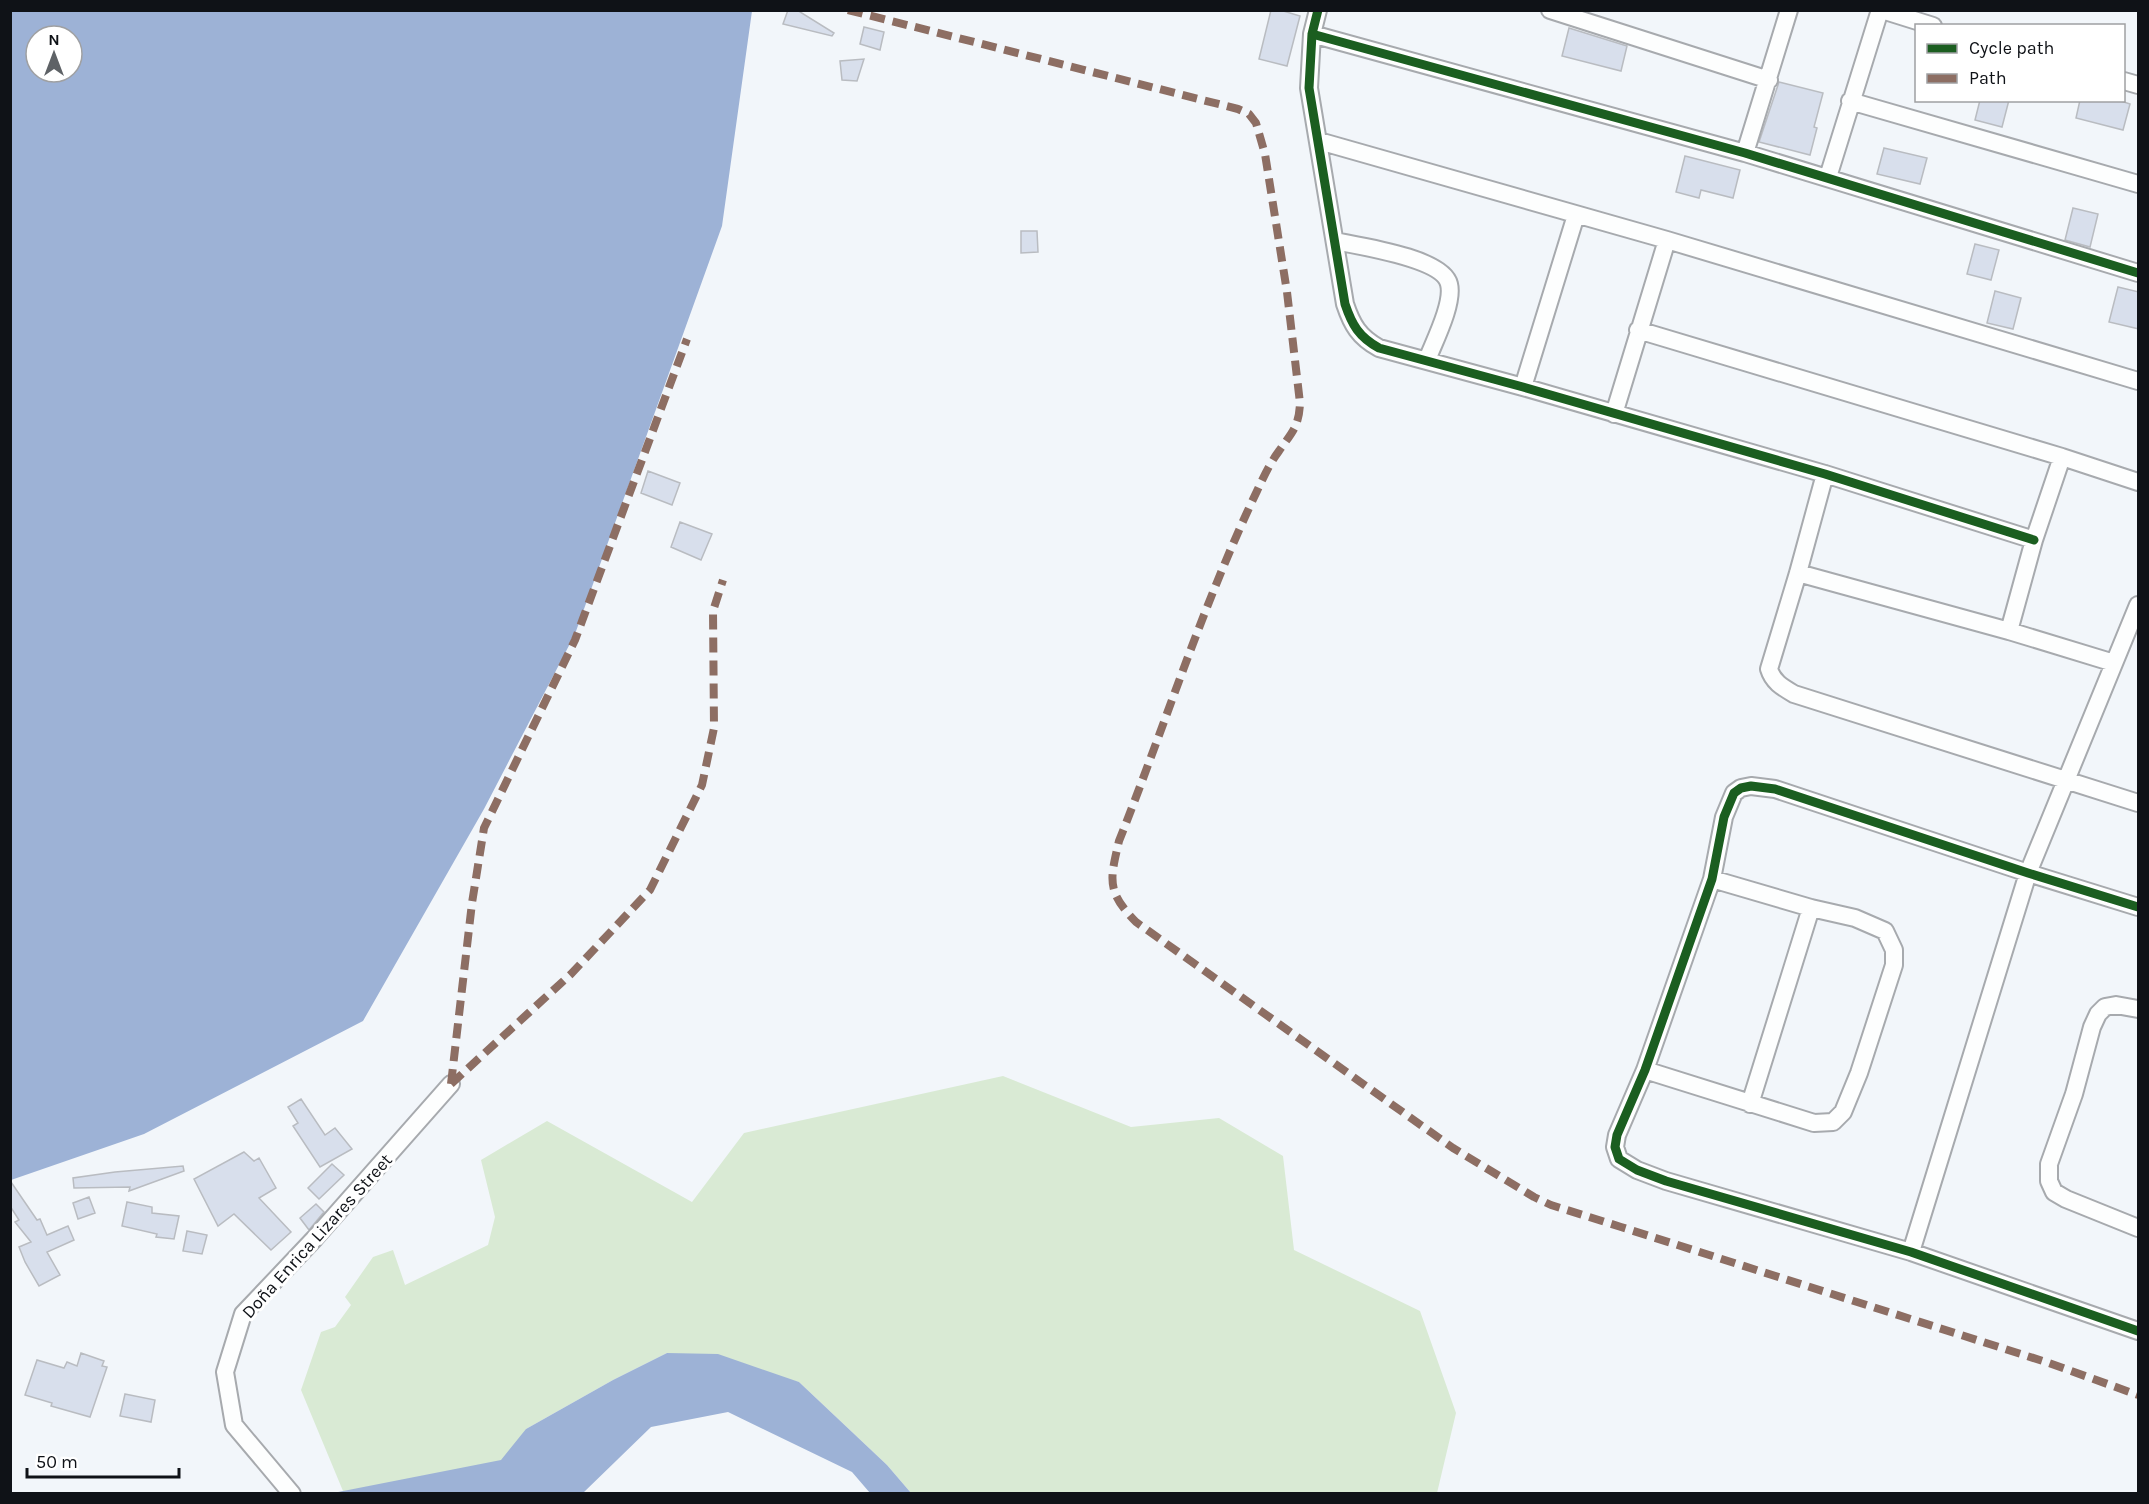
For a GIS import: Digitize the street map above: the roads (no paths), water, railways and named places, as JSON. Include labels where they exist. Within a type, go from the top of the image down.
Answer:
[{"type":"street","points":[[1318,10],[1312,34],[1310,88],[1345,304],[1353,326],[1362,337],[1379,348],[1826,474],[2034,540]]},
{"type":"street","points":[[1550,10],[1769,80]]},
{"type":"street","points":[[1745,153],[1789,10]]},
{"type":"street","points":[[1828,177],[1850,101],[1881,10],[1926,24]]},
{"type":"street","points":[[1312,34],[1745,153],[2139,273]]},
{"type":"street","points":[[1850,101],[2139,184]]},
{"type":"street","points":[[1319,141],[1667,240],[2139,381]]},
{"type":"street","points":[[1522,387],[1576,215]]},
{"type":"street","points":[[1335,240],[1417,260],[1439,271],[1448,279],[1450,293],[1427,360]]},
{"type":"street","points":[[1614,414],[1667,240]]},
{"type":"street","points":[[1638,330],[2139,482]]},
{"type":"street","points":[[2009,631],[2034,540],[2062,457]]},
{"type":"street","points":[[1826,474],[1769,669],[1772,677],[1780,686],[1794,694],[2139,803]]},
{"type":"street","points":[[1798,573],[2009,631],[2114,663]]},
{"type":"street","points":[[1911,1252],[2028,873],[2139,605]]},
{"type":"street","points":[[2139,907],[2028,873],[1775,789],[1752,786],[1741,788],[1734,794],[1724,817],[1712,879],[1646,1070],[1617,1135],[1615,1147],[1619,1159],[1637,1170],[1666,1181],[1911,1252],[2139,1331]]},
{"type":"street","points":[[1646,1070],[1814,1123],[1833,1122],[1843,1113],[1858,1073],[1894,966],[1894,950],[1885,931],[1855,918],[1811,908],[1712,879]]},
{"type":"street","points":[[1750,1104],[1811,908]]},
{"type":"street","points":[[2139,1009],[2116,1005],[2105,1007],[2098,1014],[2092,1027],[2074,1094],[2049,1164],[2049,1181],[2054,1192],[2139,1228]]},
{"type":"street","name":"Doña Enrica Lizares Street","points":[[292,1494],[234,1425],[225,1372],[243,1314],[315,1238],[451,1084]]},
{"type":"water","points":[[10,11],[752,11],[722,226],[575,634],[484,809],[363,1021],[144,1134],[11,1180]]},
{"type":"water","points":[[667,1353],[718,1354],[799,1382],[887,1465],[911,1493],[870,1493],[852,1472],[728,1412],[651,1427],[583,1493],[333,1493],[501,1460],[526,1429],[613,1380]]}]
